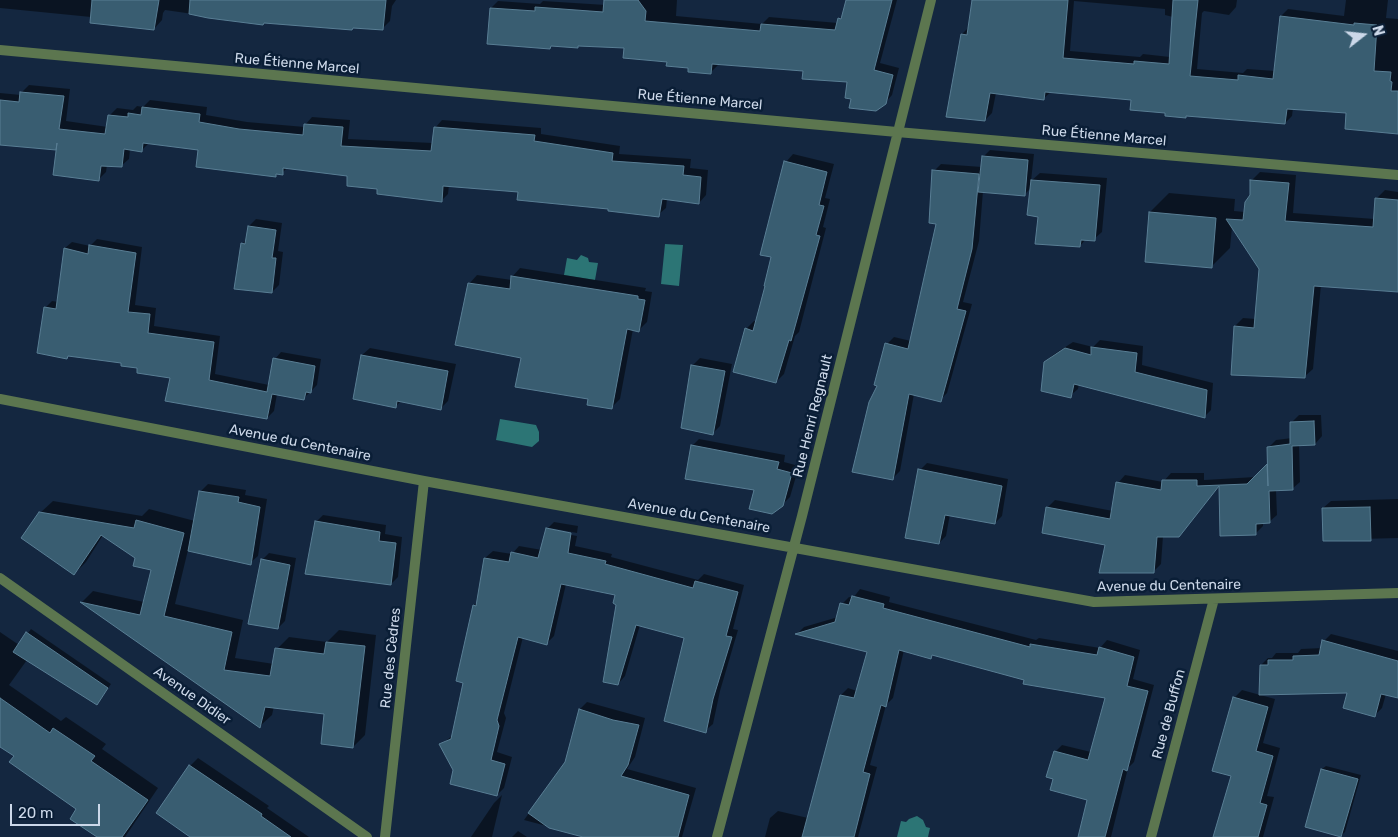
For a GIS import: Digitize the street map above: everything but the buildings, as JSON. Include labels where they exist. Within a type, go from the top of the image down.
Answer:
[{"type":"street","name":"Rue Henri Regnault","points":[[717,837],[793,547],[931,0]]},
{"type":"street","name":"Rue Étienne Marcel","points":[[0,50],[1398,176]]},
{"type":"street","name":"Avenue du Centenaire","points":[[0,399],[424,481],[1094,602],[1398,593]]},
{"type":"street","name":"Rue des Cèdres","points":[[385,837],[424,481]]},
{"type":"street","name":"Avenue Didier","points":[[0,578],[367,837]]},
{"type":"street","name":"Rue de Buffon","points":[[1151,837],[1214,599]]},
{"type":"shaded area","points":[[665,244],[683,245],[679,286],[661,284]]},
{"type":"shaded area","points":[[581,255],[588,258],[589,262],[598,263],[595,280],[564,275],[567,258],[577,260]]},
{"type":"shaded area","points":[[500,419],[536,425],[539,432],[539,441],[532,447],[496,440]]},
{"type":"shaded area","points":[[917,816],[923,820],[926,827],[930,828],[928,837],[897,837],[901,821],[906,822]]}]
